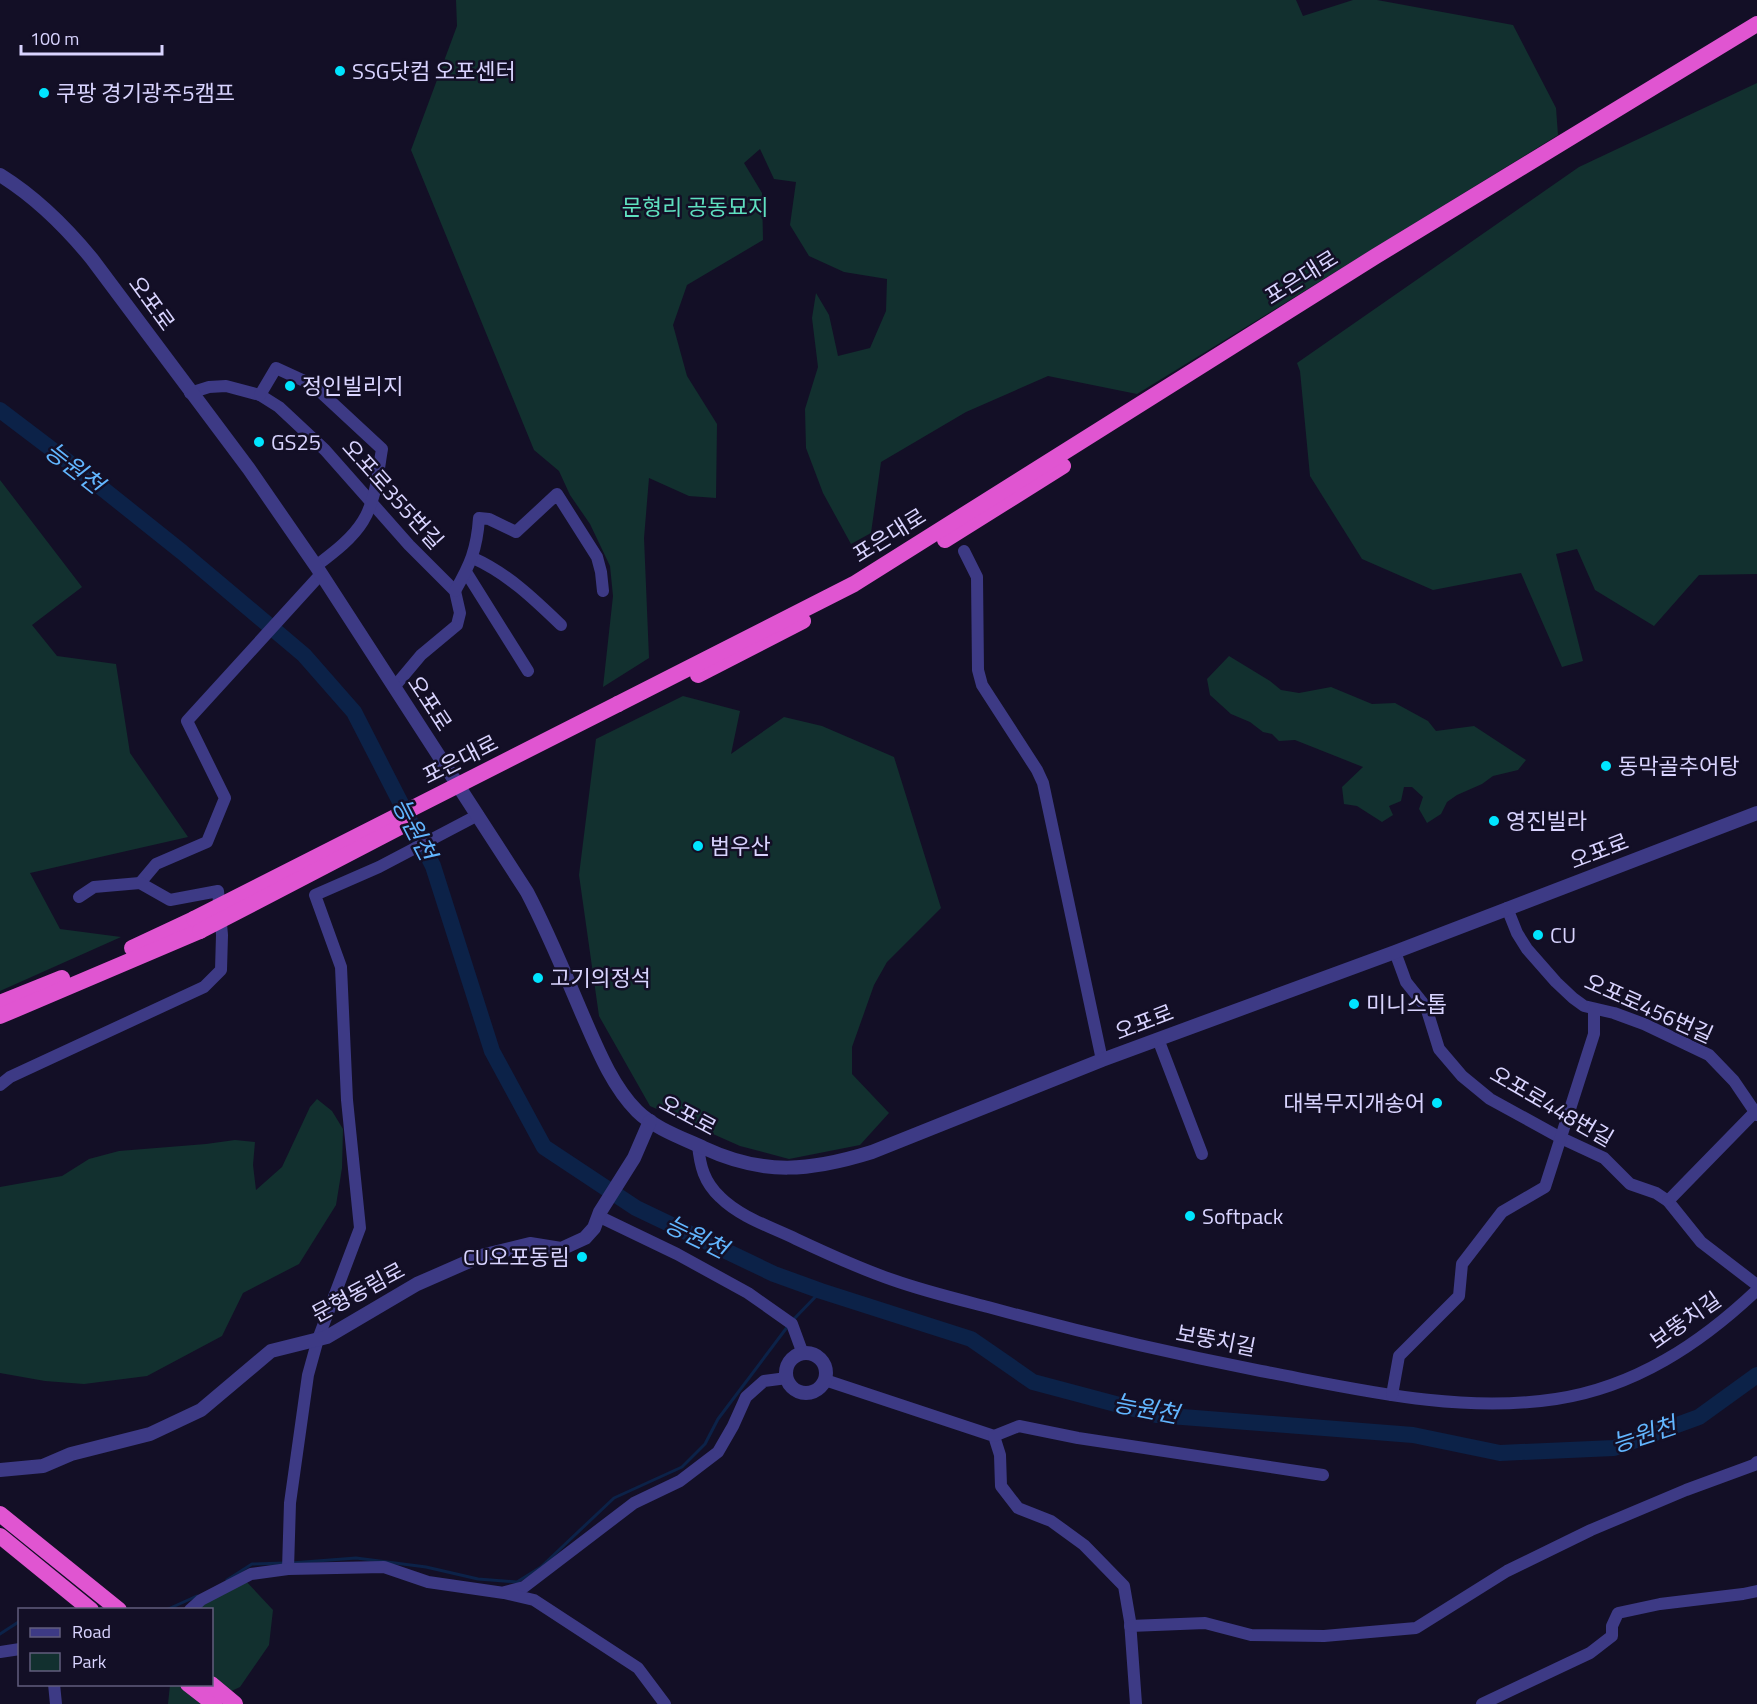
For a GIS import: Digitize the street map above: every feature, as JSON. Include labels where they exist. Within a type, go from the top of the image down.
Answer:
[{"type":"highway","name":"포은대로","points":[[620,709],[854,584],[1366,262],[1757,24]]},
{"type":"highway","name":"포은대로","points":[[620,709],[768,640],[884,577],[1361,279],[1757,36]]},
{"type":"highway","points":[[0,1021],[197,925],[620,709]]},
{"type":"highway","points":[[0,1003],[197,925]]},
{"type":"highway","points":[[0,1016],[83,982]]},
{"type":"highway","points":[[0,1514],[117,1608]]},
{"type":"highway","points":[[0,1536],[89,1608]]},
{"type":"highway","points":[[191,1686],[214,1704]]},
{"type":"highway","points":[[213,1686],[235,1704]]},
{"type":"street","name":"오포로","points":[[0,175],[36,199],[70,232],[249,468],[319,570],[527,892],[592,1037],[617,1084],[637,1112],[698,1145],[742,1163],[790,1169],[845,1160],[872,1152],[1102,1060],[1395,952],[1757,813]]},
{"type":"street","points":[[140,883],[156,864],[207,842],[225,798],[187,721],[295,602],[319,570],[363,522],[371,503],[382,448],[313,385],[276,368],[260,395]]},
{"type":"street","name":"오포로355번길","points":[[190,393],[209,387],[226,386],[260,395],[279,407],[325,450],[409,545],[455,591]]},
{"type":"street","points":[[395,686],[421,655],[457,626],[459,613],[455,591],[473,558],[479,518],[489,519],[516,532],[557,494],[597,557],[603,591]]},
{"type":"street","points":[[964,550],[977,577],[978,670],[982,685],[1043,783],[1102,1060]]},
{"type":"street","points":[[473,558],[491,566],[522,589],[561,625]]},
{"type":"street","points":[[466,572],[528,671]]},
{"type":"street","points":[[289,1563],[290,1503],[308,1374],[318,1339],[360,1228],[347,1100],[341,967],[315,895],[379,867],[478,815]]},
{"type":"street","points":[[0,1085],[10,1077],[204,987],[220,970],[222,935],[218,891],[170,900],[140,883],[94,887],[79,897]]},
{"type":"street","name":"오포로456번길","points":[[1507,908],[1517,933],[1536,962],[1573,998],[1584,1006],[1614,1013],[1644,1024],[1709,1055],[1734,1081],[1756,1114]]},
{"type":"street","name":"오포로448번길","points":[[1395,952],[1406,982],[1426,1007],[1439,1049],[1462,1076],[1490,1099],[1561,1138],[1604,1158],[1630,1184],[1656,1193],[1668,1201],[1701,1242],[1757,1285]]},
{"type":"street","points":[[1392,1395],[1399,1356],[1458,1296],[1462,1264],[1502,1212],[1545,1187],[1594,1034],[1594,1009]]},
{"type":"street","points":[[1158,1040],[1202,1154]]},
{"type":"street","points":[[1668,1201],[1756,1114]]},
{"type":"street","name":"문형동림로","points":[[0,1470],[43,1466],[71,1454],[150,1434],[201,1410],[271,1351],[327,1337],[417,1284],[481,1256],[530,1244],[561,1249],[585,1238],[594,1228],[599,1214],[634,1158],[650,1121]]},
{"type":"street","name":"보뚱치길","points":[[698,1145],[700,1168],[708,1184],[720,1198],[738,1211],[842,1260],[895,1281],[1077,1332],[1392,1395],[1482,1404],[1553,1400],[1592,1393],[1629,1380],[1667,1361],[1732,1313],[1757,1290]]},
{"type":"street","points":[[599,1214],[747,1293],[781,1316],[792,1324],[803,1354]]},
{"type":"street","points":[[810,1353],[822,1360],[826,1366],[825,1380],[818,1390],[805,1393],[794,1389],[787,1378],[788,1365],[791,1360],[803,1354],[810,1353]]},
{"type":"street","points":[[504,1593],[524,1587],[634,1503],[680,1481],[718,1452],[746,1397],[764,1381],[787,1378]]},
{"type":"street","points":[[825,1380],[994,1436],[1019,1426],[1045,1433],[1323,1475]]},
{"type":"street","points":[[994,1436],[1000,1455],[1000,1486],[1018,1508],[1051,1521],[1084,1545],[1124,1586],[1130,1626],[1136,1704]]},
{"type":"street","points":[[1130,1626],[1205,1623],[1251,1635],[1324,1636],[1416,1628],[1507,1571],[1591,1530],[1686,1490],[1756,1466]]},
{"type":"street","points":[[192,1608],[201,1600],[251,1574],[289,1563],[384,1567],[428,1582],[504,1593],[534,1600],[638,1668],[665,1704]]},
{"type":"street","points":[[1482,1704],[1590,1653],[1612,1636],[1612,1626],[1618,1613],[1660,1604],[1757,1591]]},
{"type":"street","points":[[0,1652],[18,1649]]},
{"type":"street","points":[[54,1686],[56,1704]]},
{"type":"green space","name":"문형리 공동묘지","points":[[456,0],[1296,0],[1303,16],[1353,0],[1377,0],[1513,25],[1556,108],[1558,135],[1137,394],[1048,376],[966,412],[881,462],[871,533],[851,544],[823,493],[806,448],[805,409],[818,367],[812,318],[816,293],[829,315],[838,356],[870,348],[886,311],[887,279],[844,272],[809,256],[790,225],[796,182],[774,179],[760,149],[744,163],[762,193],[763,240],[687,285],[673,325],[687,376],[717,424],[716,498],[689,496],[649,478],[644,538],[649,658],[603,687],[613,596],[610,566],[590,524],[570,495],[559,471],[534,450],[411,150],[457,26]]},
{"type":"green space","points":[[1757,83],[1757,574],[1699,575],[1654,626],[1595,590],[1577,549],[1556,554],[1583,661],[1562,667],[1521,573],[1433,590],[1362,559],[1310,476],[1300,371],[1297,363],[1579,167]]},
{"type":"green space","points":[[0,480],[82,587],[32,625],[57,656],[116,664],[130,753],[188,837],[30,873],[60,929],[121,937],[0,991]]},
{"type":"green space","points":[[1229,656],[1281,690],[1299,693],[1331,687],[1372,704],[1395,703],[1428,721],[1436,731],[1474,726],[1526,760],[1518,770],[1493,776],[1482,784],[1457,795],[1447,802],[1441,814],[1427,823],[1419,809],[1423,797],[1412,787],[1404,787],[1401,801],[1389,806],[1393,815],[1382,822],[1357,806],[1344,804],[1342,787],[1363,767],[1295,740],[1279,741],[1272,734],[1263,732],[1250,722],[1231,714],[1210,695],[1207,679]]},
{"type":"green space","points":[[683,696],[740,711],[731,754],[784,717],[822,726],[894,757],[941,908],[887,962],[874,985],[852,1047],[852,1074],[889,1113],[860,1145],[789,1159],[740,1146],[650,1106],[599,1016],[579,875],[596,739]]},
{"type":"green space","points":[[317,1099],[332,1111],[343,1129],[342,1168],[336,1205],[299,1264],[243,1293],[222,1336],[147,1376],[84,1384],[45,1381],[0,1373],[0,1187],[62,1176],[89,1159],[119,1151],[235,1140],[255,1142],[253,1165],[256,1190],[282,1167],[310,1107]]},
{"type":"green space","points":[[244,1579],[273,1610],[269,1645],[240,1687],[204,1704],[168,1704],[170,1686],[213,1686],[213,1608],[200,1608]]},
{"type":"waterway","name":"능원천","points":[[0,410],[182,552],[304,655],[354,712],[433,866],[492,1051],[544,1147],[636,1208],[774,1274],[971,1339],[1033,1382],[1157,1415],[1413,1435],[1500,1453],[1614,1448],[1699,1417],[1757,1375]]},
{"type":"waterway","points":[[792,1321],[821,1291]]},
{"type":"waterway","points":[[291,1563],[356,1558],[426,1567],[478,1579],[517,1582],[541,1567],[614,1498],[682,1467],[705,1444],[718,1419],[788,1326]]},
{"type":"waterway","points":[[227,1580],[252,1564],[285,1563]]},
{"type":"waterway","points":[[170,1608],[197,1596]]},
{"type":"waterway","points":[[0,1634],[18,1622]]},
{"type":"place","name":"SSG닷컴 오포센터","points":[[340,71]]},
{"type":"place","name":"쿠팡 경기광주5캠프","points":[[44,93]]},
{"type":"place","name":"정인빌리지","points":[[290,386]]},
{"type":"place","name":"GS25","points":[[259,442]]},
{"type":"place","name":"동막골추어탕","points":[[1606,766]]},
{"type":"place","name":"영진빌라","points":[[1494,821]]},
{"type":"place","name":"범우산","points":[[698,846]]},
{"type":"place","name":"CU","points":[[1538,935]]},
{"type":"place","name":"고기의정석","points":[[538,978]]},
{"type":"place","name":"미니스톱","points":[[1354,1004]]},
{"type":"place","name":"대복무지개송어","points":[[1437,1103]]},
{"type":"place","name":"Softpack","points":[[1190,1216]]},
{"type":"place","name":"CU오포동림","points":[[582,1257]]}]
